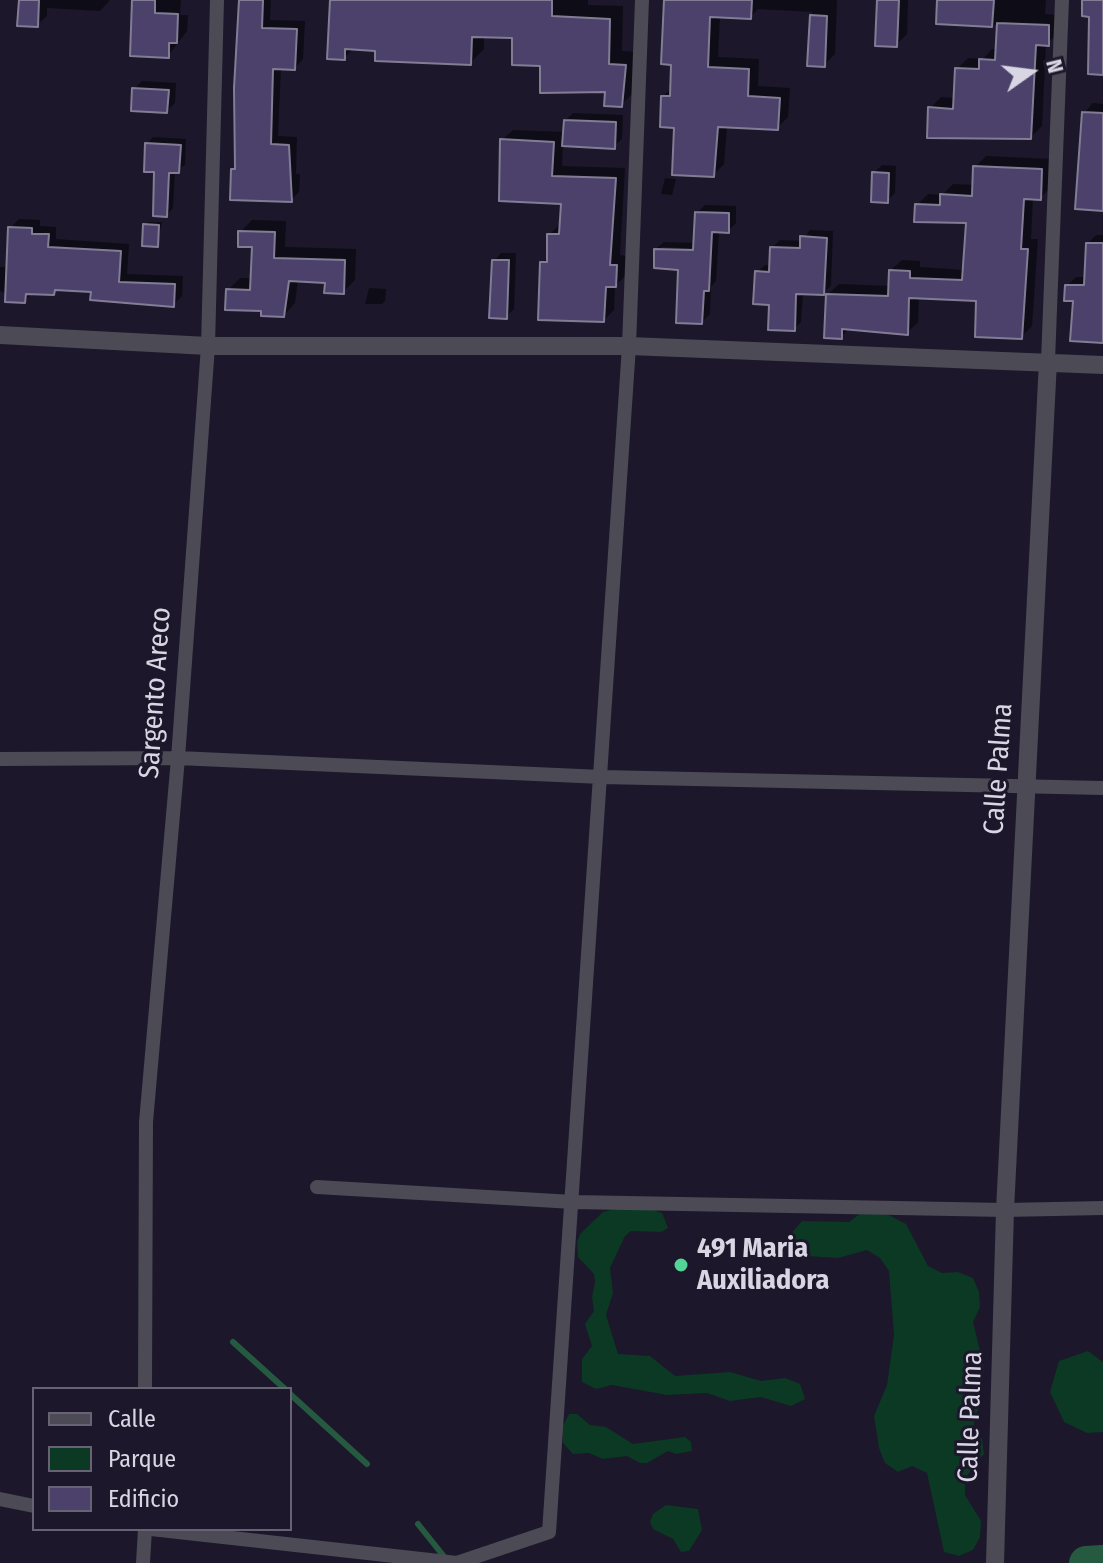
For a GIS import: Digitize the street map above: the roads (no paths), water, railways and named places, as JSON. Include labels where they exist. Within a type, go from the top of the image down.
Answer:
[{"type":"street","name":"Sargento Areco","points":[[145,1387],[146,1122],[155,989],[178,758],[208,346],[217,0]]},
{"type":"street","points":[[167,1531],[430,1563],[457,1563],[549,1532],[629,346],[642,0]]},
{"type":"street","name":"Calle Palma","points":[[995,1563],[1005,1210],[1048,361],[1062,0]]},
{"type":"street","points":[[0,335],[208,346],[629,346],[1103,365]]},
{"type":"street","points":[[0,759],[178,758],[602,777],[1103,788]]},
{"type":"street","points":[[317,1187],[573,1202],[1005,1210],[1103,1208]]},
{"type":"street","points":[[0,1499],[32,1506]]},
{"type":"street","points":[[143,1563],[145,1531]]},
{"type":"waterway","points":[[233,1342],[283,1387]]},
{"type":"waterway","points":[[292,1396],[367,1464]]},
{"type":"waterway","points":[[418,1524],[446,1559]]},
{"type":"waterway","points":[[1086,1563],[1103,1562]]},
{"type":"place","name":"491 Maria Auxiliadora","points":[[681,1265]]}]
